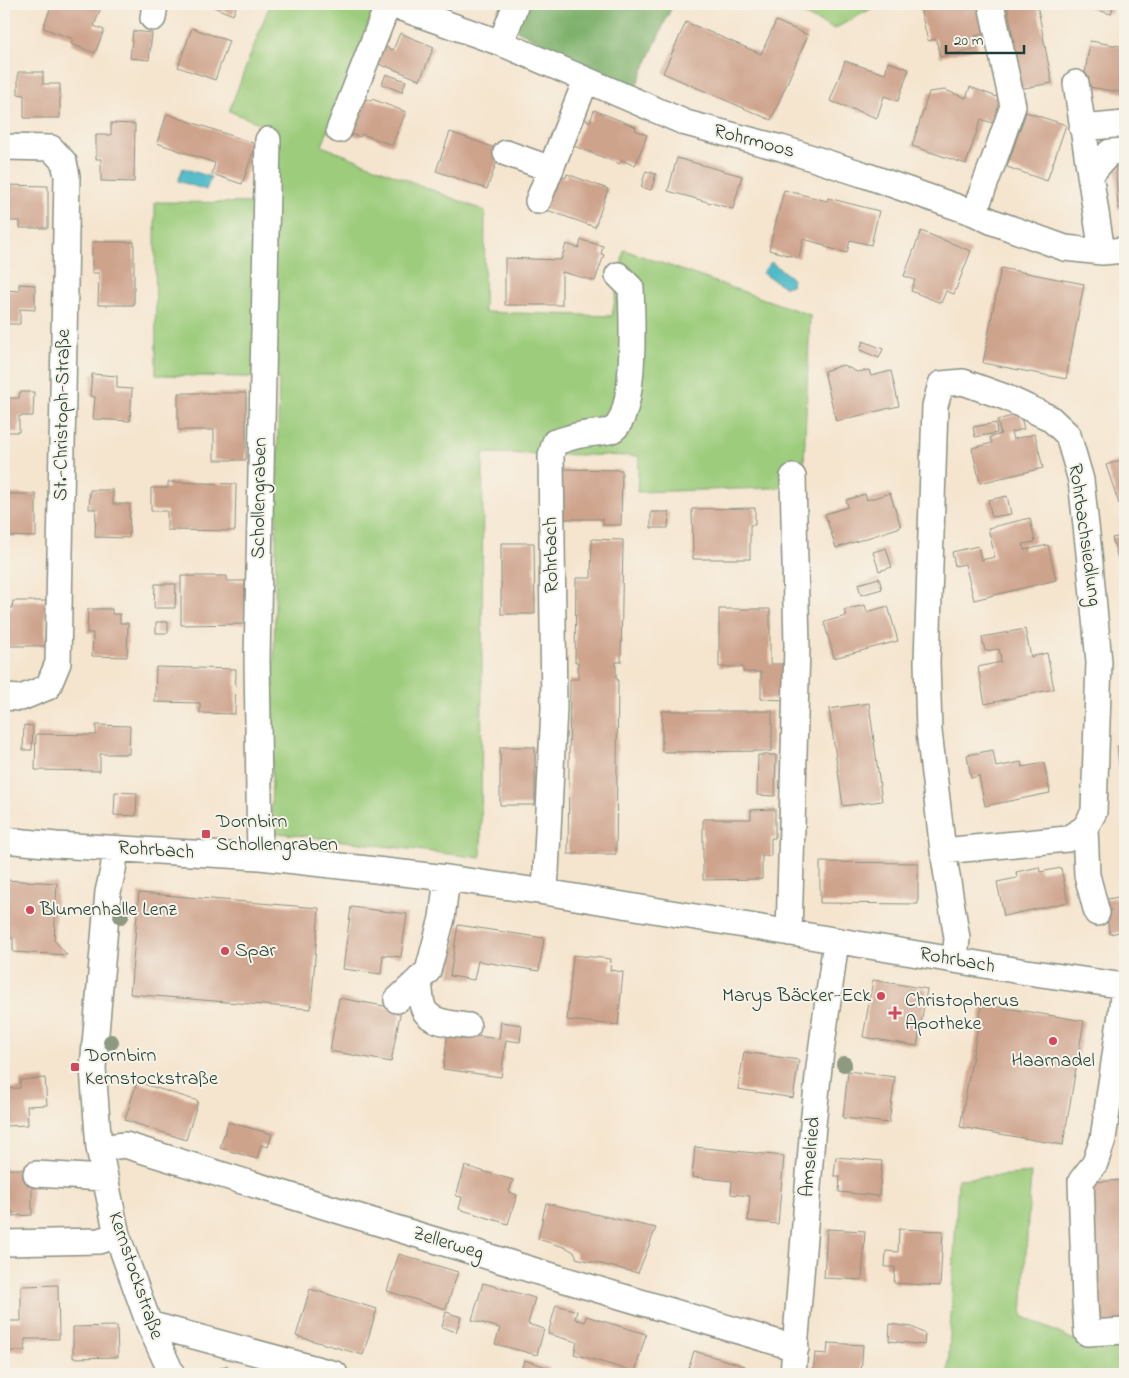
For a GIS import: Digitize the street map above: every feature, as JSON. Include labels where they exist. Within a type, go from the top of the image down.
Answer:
[{"type":"street","name":"Rohrmoos","points":[[389,4],[500,43],[686,123],[781,148],[862,174],[974,213],[993,222],[1066,248],[1114,251]]},
{"type":"street","points":[[339,130],[389,4]]},
{"type":"street","points":[[500,43],[516,4]]},
{"type":"street","points":[[974,213],[1013,106],[991,4]]},
{"type":"street","points":[[538,201],[586,80]]},
{"type":"street","points":[[1076,84],[1090,175],[1114,251]]},
{"type":"street","points":[[1082,128],[1125,124]]},
{"type":"street","name":"Schollengraben","points":[[260,857],[257,660],[268,140]]},
{"type":"street","name":"St.-Christoph-Straße","points":[[4,147],[51,148],[64,162],[67,176],[58,663],[48,687],[21,698],[4,697]]},
{"type":"street","points":[[1090,175],[1110,152],[1125,151]]},
{"type":"street","points":[[506,153],[551,169]]},
{"type":"street","name":"Rohrbach","points":[[545,892],[554,708],[551,455],[555,442],[612,430],[621,422],[630,389],[632,352],[631,288],[618,275]]},
{"type":"street","name":"Rohrbachsiedlung","points":[[955,960],[957,938],[943,851],[929,732],[928,662],[934,406],[941,384],[963,382],[1005,397],[1050,418],[1068,435],[1081,480],[1099,662],[1094,812],[1085,828]]},
{"type":"street","points":[[788,933],[796,646],[793,477]]},
{"type":"street","points":[[943,851],[1067,839],[1085,828],[1087,875],[1097,913]]},
{"type":"street","name":"Rohrbach","points":[[4,840],[56,845],[260,857],[447,878],[545,892],[1020,971],[1124,986]]},
{"type":"street","name":"Kernstockstraße","points":[[116,848],[108,892],[93,1068],[99,1148],[117,1235],[149,1324],[172,1374]]},
{"type":"street","points":[[397,1000],[428,971],[442,918],[447,878]]},
{"type":"street","name":"Amselried","points":[[793,1374],[814,1116],[836,941]]},
{"type":"street","points":[[418,980],[423,1008],[430,1017],[468,1026]]},
{"type":"street","points":[[1124,986],[1103,1139],[1095,1163],[1081,1181],[1084,1303],[1087,1333],[1125,1331]]},
{"type":"street","name":"Zellerweg","points":[[99,1148],[125,1145],[552,1276],[796,1348]]},
{"type":"street","points":[[36,1174],[104,1178]]},
{"type":"street","points":[[4,1243],[99,1241],[117,1235]]},
{"type":"street","points":[[149,1324],[335,1374]]},
{"type":"green space","points":[[270,4],[369,4],[375,6],[322,146],[485,211],[484,312],[612,316],[624,250],[810,315],[803,487],[637,492],[639,456],[483,453],[481,858],[271,832],[279,378],[156,375],[155,202],[272,203],[276,130],[229,111]]},
{"type":"green space","points":[[526,4],[673,4],[635,89],[515,29]]},
{"type":"green space","points":[[782,4],[880,4],[834,29]]},
{"type":"green space","points":[[1031,1173],[1022,1316],[1074,1340],[1092,1345],[1125,1343],[1125,1374],[948,1374],[958,1179]]},
{"type":"water","points":[[183,168],[211,177],[206,190],[178,181]]},
{"type":"water","points":[[771,262],[792,278],[791,285],[785,287],[762,273]]},
{"type":"building","points":[[52,4],[93,4],[101,7],[94,26],[104,30],[95,53],[71,44],[73,39],[43,28]]},
{"type":"building","points":[[206,4],[237,4],[233,15]]},
{"type":"building","points":[[919,4],[979,4],[986,33],[975,36],[978,48],[940,57],[936,39],[928,41]]},
{"type":"building","points":[[1007,4],[1037,4],[1052,83],[1019,89],[1010,44],[1014,43]]},
{"type":"building","points":[[1077,4],[1114,4],[1111,14]]},
{"type":"building","points":[[776,21],[808,35],[771,120],[663,73],[686,22],[761,54]]},
{"type":"building","points":[[192,28],[229,41],[215,80],[178,67]]},
{"type":"building","points":[[133,31],[152,33],[149,60],[130,58]]},
{"type":"building","points":[[400,33],[434,47],[420,80],[374,62],[381,45],[393,50]]},
{"type":"building","points":[[1090,41],[1125,47],[1125,93],[1083,86]]},
{"type":"building","points":[[845,61],[885,74],[888,62],[909,69],[898,101],[884,96],[877,118],[830,101]]},
{"type":"building","points":[[18,72],[43,72],[43,84],[60,84],[60,118],[24,118],[24,95],[18,94]]},
{"type":"building","points":[[386,74],[406,81],[402,92],[382,84]]},
{"type":"building","points":[[970,87],[997,97],[1001,105],[995,124],[981,119],[966,164],[912,146],[929,92],[945,90],[966,98]]},
{"type":"building","points":[[358,96],[371,101],[372,99],[406,112],[392,145],[362,134],[360,137],[345,132]]},
{"type":"building","points":[[594,110],[636,127],[635,130],[647,135],[635,166],[622,160],[620,164],[574,146],[585,119],[590,122]]},
{"type":"building","points":[[1026,112],[1066,125],[1047,181],[1007,167]]},
{"type":"building","points":[[167,114],[256,144],[242,184],[212,174],[215,163],[157,143]]},
{"type":"building","points":[[111,123],[135,124],[134,182],[101,181],[101,159],[96,159],[96,135],[111,135]]},
{"type":"building","points":[[450,132],[501,150],[487,189],[436,171]]},
{"type":"building","points":[[1125,155],[1125,208],[1118,209],[1115,156]]},
{"type":"building","points":[[677,158],[742,176],[733,209],[668,191]]},
{"type":"building","points":[[646,171],[656,174],[651,190],[641,187]]},
{"type":"building","points":[[567,174],[608,189],[595,227],[544,209],[556,175],[566,178]]},
{"type":"building","points":[[4,185],[48,186],[48,228],[20,228],[20,221],[4,221]]},
{"type":"building","points":[[784,190],[827,201],[828,198],[879,211],[871,245],[850,240],[847,253],[803,239],[799,258],[769,250]]},
{"type":"building","points":[[921,231],[971,251],[954,294],[946,291],[941,303],[911,291],[915,280],[904,276]]},
{"type":"building","points":[[581,240],[603,246],[601,254],[604,255],[595,281],[562,272],[562,305],[505,305],[505,258],[561,260],[566,244],[579,248]]},
{"type":"building","points":[[92,242],[134,242],[134,305],[98,305],[99,273],[92,273]]},
{"type":"building","points":[[1001,268],[1084,284],[1066,379],[983,363]]},
{"type":"building","points":[[19,284],[35,285],[35,310],[20,309],[20,324],[4,324],[4,290],[19,291]]},
{"type":"building","points":[[863,341],[883,349],[879,358],[860,350]]},
{"type":"building","points":[[843,365],[857,372],[869,370],[871,376],[891,371],[899,406],[836,421],[824,371]]},
{"type":"building","points":[[92,374],[117,376],[117,388],[132,389],[130,421],[93,419],[95,397],[90,396]]},
{"type":"building","points":[[20,392],[34,392],[33,416],[19,416],[19,432],[4,432],[4,398],[19,398]]},
{"type":"building","points":[[178,393],[246,393],[246,460],[214,460],[214,430],[178,430]]},
{"type":"building","points":[[1020,414],[1024,429],[1011,432],[1013,439],[1035,434],[1043,468],[980,483],[972,448],[992,443],[990,437],[1001,434],[997,420]]},
{"type":"building","points":[[996,423],[997,433],[975,437],[973,427]]},
{"type":"building","points":[[1125,459],[1125,502],[1119,504],[1106,465]]},
{"type":"building","points":[[559,469],[622,470],[621,525],[603,525],[603,519],[558,519]]},
{"type":"building","points":[[168,482],[236,484],[235,531],[167,530],[167,511],[151,511],[151,488],[168,488]]},
{"type":"building","points":[[90,490],[113,490],[113,504],[130,504],[129,538],[95,537],[96,509],[89,509]]},
{"type":"building","points":[[890,493],[901,527],[836,548],[825,514],[848,507],[846,500],[865,494],[867,500]]},
{"type":"building","points":[[5,494],[36,494],[36,537],[4,536]]},
{"type":"building","points":[[1007,496],[1011,514],[992,517],[988,500]]},
{"type":"building","points":[[755,508],[755,525],[750,525],[750,559],[693,559],[692,509]]},
{"type":"building","points":[[651,512],[669,512],[668,528],[651,528]]},
{"type":"building","points":[[1030,518],[1035,542],[1023,544],[1024,550],[1048,545],[1056,580],[974,600],[965,564],[955,566],[952,552],[978,546],[981,560],[995,557],[988,528]]},
{"type":"building","points":[[1125,535],[1125,582],[1112,538]]},
{"type":"building","points":[[592,539],[623,540],[621,662],[616,662],[616,679],[618,679],[616,854],[568,854],[570,679],[578,679],[578,662],[575,662],[576,578],[591,578]]},
{"type":"building","points":[[501,543],[534,543],[535,614],[501,614]]},
{"type":"building","points":[[886,548],[892,567],[879,571],[873,552]]},
{"type":"building","points":[[181,576],[227,576],[227,581],[245,581],[245,624],[181,625]]},
{"type":"building","points":[[879,578],[882,589],[861,595],[858,584]]},
{"type":"building","points":[[155,584],[176,584],[175,608],[154,608]]},
{"type":"building","points":[[13,601],[46,601],[45,646],[4,646],[4,608],[12,608]]},
{"type":"building","points":[[865,605],[867,612],[888,606],[898,641],[834,658],[824,622],[846,616],[844,610]]},
{"type":"building","points":[[88,609],[112,609],[112,614],[120,614],[120,623],[128,623],[127,657],[92,656],[93,633],[87,633]]},
{"type":"building","points":[[719,609],[770,609],[770,664],[785,664],[785,700],[761,699],[761,672],[743,672],[743,667],[719,667]]},
{"type":"building","points":[[156,622],[168,622],[168,633],[156,633]]},
{"type":"building","points":[[1025,629],[1031,657],[1047,653],[1054,689],[985,704],[978,667],[1001,662],[1001,657],[999,649],[985,651],[982,637]]},
{"type":"building","points":[[156,667],[236,669],[235,714],[200,713],[200,703],[155,702]]},
{"type":"building","points":[[869,703],[882,801],[843,806],[829,709]]},
{"type":"building","points":[[662,711],[772,711],[772,751],[662,752]]},
{"type":"building","points":[[24,725],[33,726],[32,750],[23,750]]},
{"type":"building","points":[[96,725],[130,726],[129,754],[100,754],[100,771],[35,770],[36,734],[96,735]]},
{"type":"building","points":[[1125,745],[1125,809],[1124,809],[1117,746]]},
{"type":"building","points":[[500,747],[535,747],[535,805],[500,805]]},
{"type":"building","points":[[993,750],[996,767],[1021,762],[1022,767],[1044,763],[1050,793],[985,806],[979,776],[971,778],[967,755]]},
{"type":"building","points":[[758,755],[776,755],[775,796],[757,795]]},
{"type":"building","points":[[115,792],[137,793],[136,816],[114,815]]},
{"type":"building","points":[[775,809],[775,838],[771,838],[771,856],[762,856],[762,879],[703,880],[703,819],[751,819],[751,810]]},
{"type":"building","points":[[820,862],[918,863],[918,904],[820,903]]},
{"type":"building","points":[[1039,867],[1040,872],[1061,868],[1068,902],[1004,916],[997,882],[1017,878],[1016,872]]},
{"type":"building","name":"Blumenhalle Lenz","points":[[4,880],[57,883],[54,940],[67,955],[13,952],[13,938],[4,938]]},
{"type":"building","points":[[1122,891],[1125,891],[1125,931],[1110,934],[1103,900],[1123,896]]},
{"type":"building","name":"Spar","points":[[139,893],[319,908],[311,1009],[130,994]]},
{"type":"building","points":[[351,907],[407,914],[401,957],[383,955],[381,974],[343,969]]},
{"type":"building","points":[[458,925],[544,938],[539,971],[478,961],[474,980],[450,976]]},
{"type":"building","points":[[573,955],[611,959],[610,970],[623,972],[618,1025],[567,1020]]},
{"type":"building","name":"Christopherus Apotheke","points":[[873,980],[927,989],[917,1046],[863,1037]]},
{"type":"building","points":[[339,998],[401,1009],[391,1062],[330,1051]]},
{"type":"building","points":[[982,1004],[1084,1021],[1063,1145],[960,1127]]},
{"type":"building","points":[[501,1022],[522,1025],[520,1042],[506,1040],[501,1077],[443,1069],[448,1032],[499,1039]]},
{"type":"building","points":[[744,1052],[799,1060],[793,1098],[738,1089]]},
{"type":"building","points":[[848,1071],[895,1077],[889,1123],[843,1118]]},
{"type":"building","points":[[45,1078],[47,1105],[27,1106],[28,1125],[4,1126],[4,1089],[20,1088],[20,1080]]},
{"type":"building","points":[[137,1082],[198,1101],[186,1140],[125,1120]]},
{"type":"building","points":[[228,1122],[272,1134],[268,1147],[261,1145],[257,1159],[220,1148]]},
{"type":"building","points":[[695,1147],[784,1156],[778,1224],[748,1221],[750,1196],[731,1194],[732,1181],[692,1177]]},
{"type":"building","points":[[836,1157],[882,1161],[879,1196],[839,1192],[840,1176],[834,1176]]},
{"type":"building","points":[[465,1166],[513,1180],[509,1192],[517,1195],[508,1224],[459,1209],[462,1197],[456,1196]]},
{"type":"building","points":[[4,1169],[26,1169],[26,1181],[32,1181],[32,1215],[13,1216],[13,1211],[4,1211]]},
{"type":"building","points":[[1125,1180],[1125,1322],[1099,1324],[1090,1182]]},
{"type":"building","points":[[546,1203],[656,1228],[638,1273],[576,1258],[574,1252],[567,1248],[538,1239]]},
{"type":"building","points":[[827,1229],[865,1231],[862,1280],[824,1278]]},
{"type":"building","points":[[899,1229],[943,1231],[940,1286],[894,1283],[895,1267],[885,1267],[886,1251],[898,1252]]},
{"type":"building","points":[[399,1254],[458,1272],[446,1309],[387,1291]]},
{"type":"building","points":[[483,1283],[535,1298],[528,1324],[544,1329],[537,1355],[495,1344],[500,1328],[472,1320]]},
{"type":"building","points":[[58,1285],[59,1339],[25,1339],[25,1351],[4,1351],[4,1321],[21,1321],[21,1286]]},
{"type":"building","points":[[310,1289],[377,1309],[363,1355],[296,1336]]},
{"type":"building","points":[[556,1305],[577,1311],[575,1319],[585,1322],[586,1316],[646,1334],[635,1372],[574,1354],[577,1342],[548,1334]]},
{"type":"building","points":[[446,1312],[461,1317],[456,1332],[442,1327]]},
{"type":"building","points":[[890,1324],[912,1327],[925,1334],[924,1345],[889,1341]]},
{"type":"building","points":[[117,1326],[118,1357],[73,1358],[73,1327]]},
{"type":"building","points":[[828,1343],[863,1345],[861,1374],[813,1374],[815,1353],[827,1354]]},
{"type":"building","points":[[694,1351],[745,1366],[742,1374],[687,1374]]},
{"type":"building","points":[[524,1360],[550,1368],[548,1374],[520,1374]]},
{"type":"building","points":[[227,1365],[231,1374],[206,1374]]},
{"type":"place","name":"Dornbirn Schollengraben","points":[[206,834]]},
{"type":"place","name":"Blumenhalle Lenz","points":[[30,910]]},
{"type":"place","name":"Spar","points":[[225,951]]},
{"type":"place","name":"Marys Bäcker-Eck","points":[[881,996]]},
{"type":"place","name":"Christopherus Apotheke","points":[[895,1013]]},
{"type":"place","name":"Haarnadel","points":[[1053,1041]]},
{"type":"place","name":"Dornbirn Kernstockstraße","points":[[75,1067]]}]
